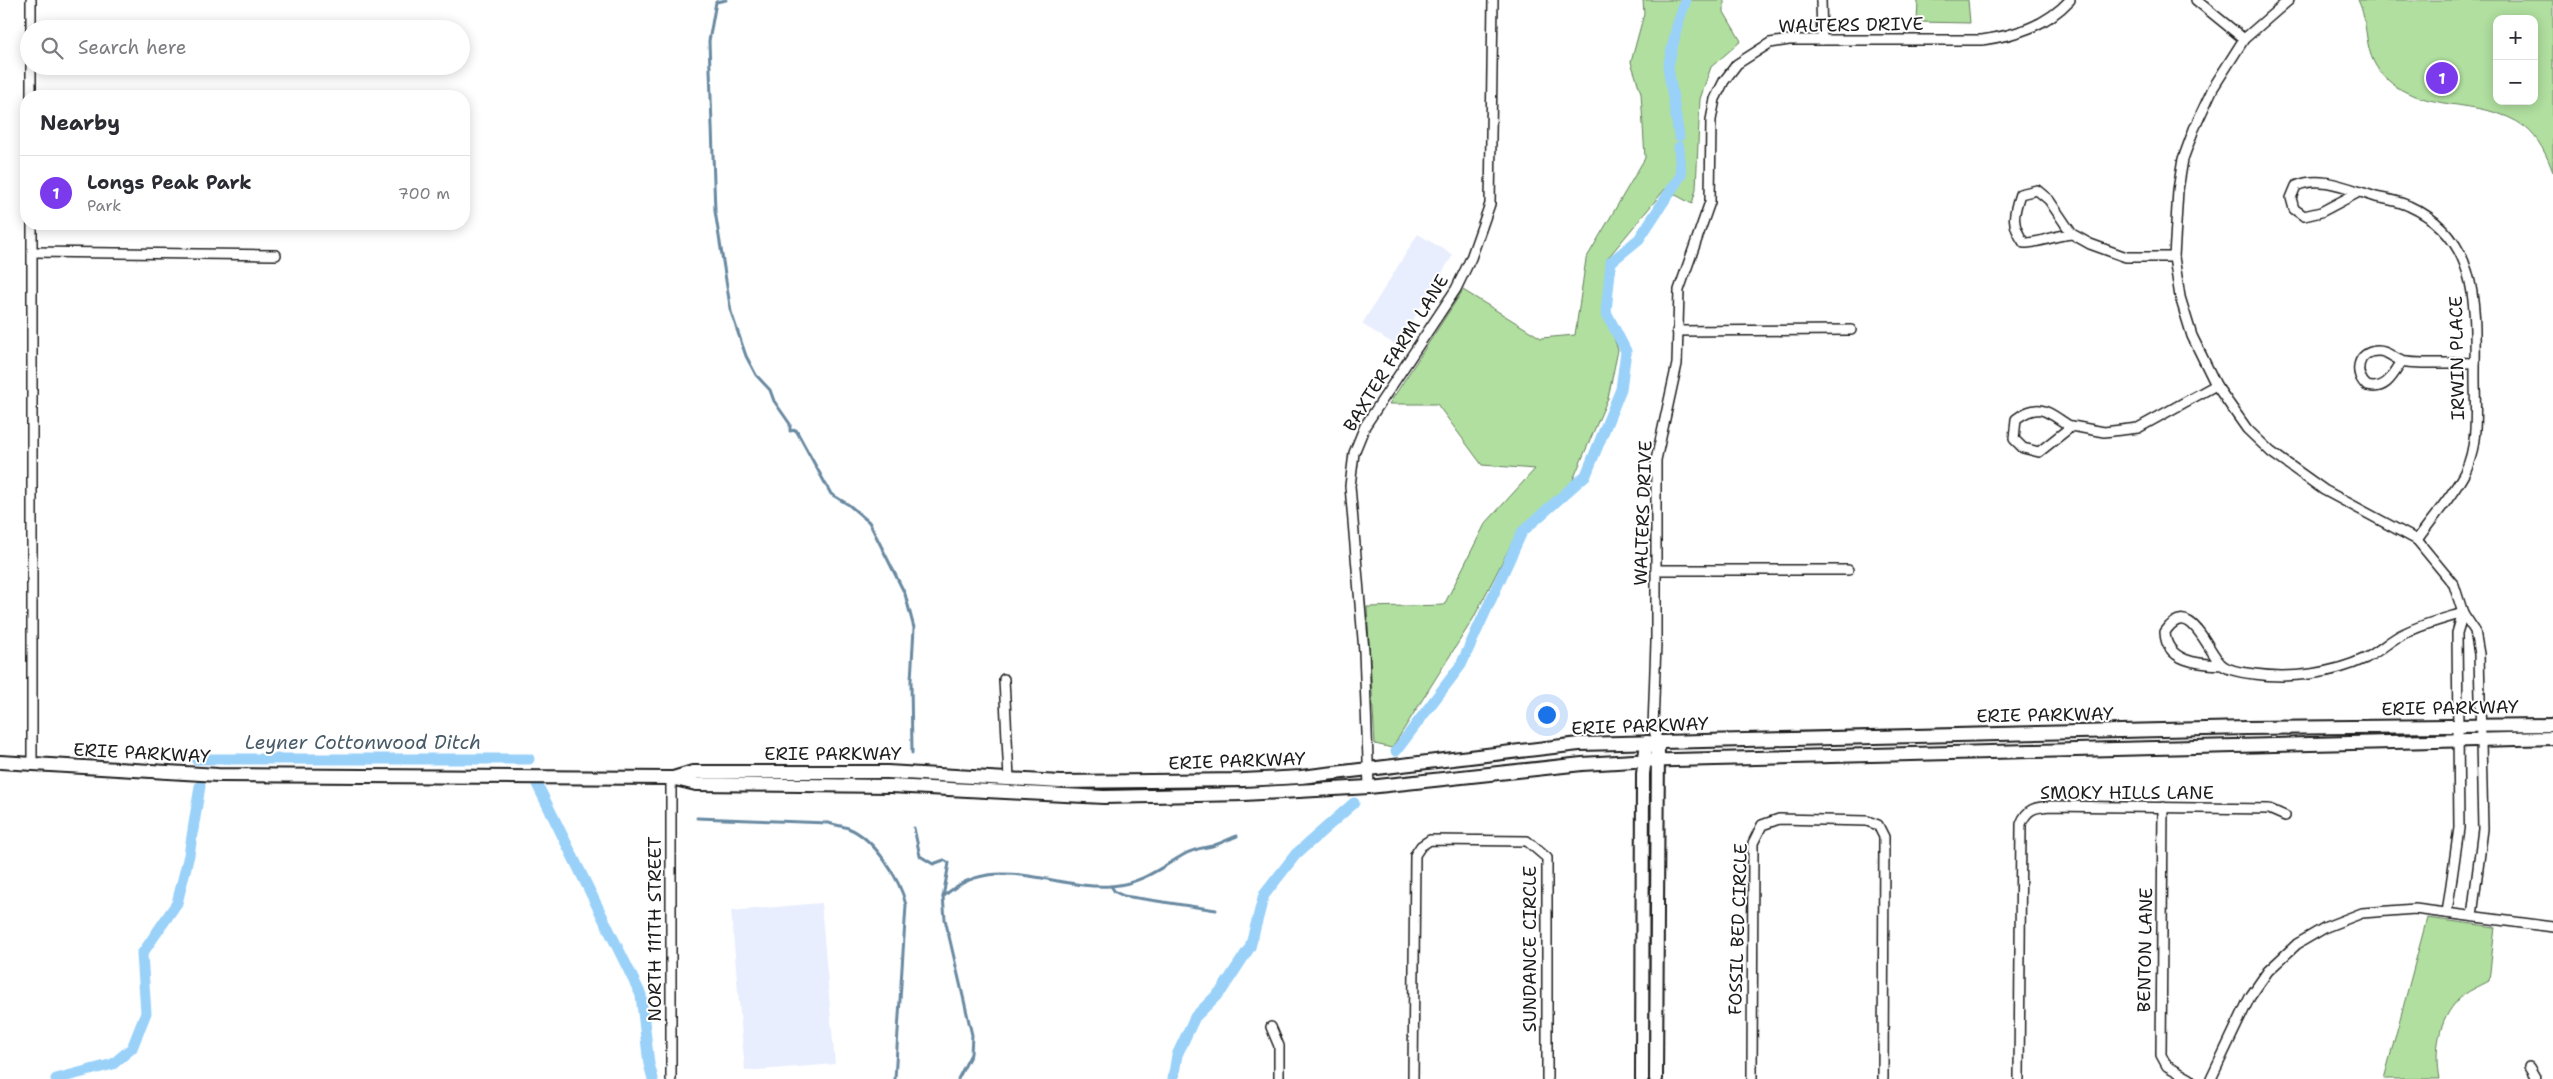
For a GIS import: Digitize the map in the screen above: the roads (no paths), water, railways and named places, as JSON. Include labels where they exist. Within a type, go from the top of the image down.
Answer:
[{"type":"main road","name":"ERIE PARKWAY","points":[[671,778],[693,772],[768,771],[887,772],[1095,782],[1234,780],[1301,777],[1579,744],[2246,728],[2553,725]]},
{"type":"main road","name":"ERIE PARKWAY","points":[[0,762],[218,775],[671,778],[696,784],[891,786],[1104,797],[1244,794],[1368,787],[1582,764],[1644,761],[2553,738]]},
{"type":"main road","points":[[1652,742],[1658,761],[1656,1079]]},
{"type":"main road","points":[[1642,1079],[1644,761],[1652,742]]},
{"type":"street","points":[[31,0],[31,20]]},
{"type":"street","name":"BAXTER FARM LANE","points":[[1368,787],[1364,651],[1350,486],[1354,453],[1364,426],[1456,289],[1471,258],[1490,204],[1493,0]]},
{"type":"street","points":[[1821,0],[1822,40]]},
{"type":"street","name":"WALTERS DRIVE","points":[[1652,742],[1656,570],[1656,460],[1677,364],[1679,290],[1710,202],[1711,120],[1715,99],[1724,81],[1737,64],[1770,43],[1789,40],[1982,40],[2035,27],[2070,0]]},
{"type":"street","points":[[2196,0],[2244,39]]},
{"type":"street","points":[[2289,0],[2244,39],[2213,88],[2183,159],[2174,257],[2180,297],[2192,336],[2216,385],[2247,429],[2272,452],[2324,490],[2417,540],[2454,585],[2462,613],[2475,631],[2479,654],[2482,829],[2472,916]]},
{"type":"street","points":[[31,75],[31,90]]},
{"type":"street","name":"IRWIN PLACE","points":[[2359,192],[2321,212],[2304,216],[2294,209],[2291,198],[2296,186],[2306,181],[2324,182],[2409,205],[2433,220],[2451,239],[2466,265],[2474,292],[2476,419],[2472,448],[2466,471],[2417,540]]},
{"type":"street","points":[[2072,234],[2060,234],[2039,243],[2024,243],[2015,230],[2014,211],[2020,194],[2037,190],[2049,200],[2072,234],[2090,244],[2126,257],[2174,257]]},
{"type":"street","points":[[32,230],[32,764]]},
{"type":"street","points":[[32,252],[276,255]]},
{"type":"street","points":[[1677,331],[1851,330]]},
{"type":"street","points":[[2402,361],[2388,382],[2381,386],[2367,386],[2358,376],[2357,368],[2360,361],[2368,353],[2384,351],[2402,361],[2475,363]]},
{"type":"street","points":[[2072,426],[2039,452],[2023,448],[2014,440],[2016,419],[2028,409],[2043,409],[2072,426],[2104,432],[2138,428],[2216,385]]},
{"type":"street","points":[[1656,570],[1848,570]]},
{"type":"street","points":[[2222,666],[2194,623],[2185,620],[2176,621],[2165,632],[2166,647],[2176,655],[2204,664],[2222,666],[2245,673],[2271,676],[2304,675],[2338,668],[2366,658],[2404,633],[2462,613]]},
{"type":"street","points":[[2446,913],[2459,828],[2457,633],[2462,613]]},
{"type":"street","points":[[1004,679],[1009,778]]},
{"type":"street","name":"NORTH 111TH STREET","points":[[671,778],[671,1079]]},
{"type":"street","name":"SMOKY HILLS LANE","points":[[2019,1079],[2021,824],[2025,814],[2034,808],[2052,806],[2270,809],[2285,816]]},
{"type":"street","name":"BENTON LANE","points":[[2163,807],[2161,1055],[2167,1066],[2190,1079]]},
{"type":"street","name":"FOSSIL BED CIRCLE","points":[[1752,1079],[1753,844],[1762,825],[1779,819],[1798,819],[1867,821],[1878,825],[1884,837],[1883,1079]]},
{"type":"street","name":"SUNDANCE CIRCLE","points":[[1413,1079],[1415,855],[1421,846],[1430,840],[1528,841],[1547,858],[1546,1079]]},
{"type":"street","points":[[2211,1079],[2250,997],[2268,971],[2297,944],[2326,928],[2362,913],[2415,909],[2553,927]]},
{"type":"street","points":[[1271,1027],[1279,1046],[1279,1079]]},
{"type":"street","points":[[2529,1067],[2536,1079]]},
{"type":"waterway","points":[[726,0],[716,2],[709,41],[715,211],[731,312],[746,356],[756,375],[770,390],[774,401],[790,424],[790,431],[796,430],[831,494],[849,505],[869,522],[905,594],[914,628],[911,680],[912,753]]},
{"type":"waterway","name":"Leyner Cottonwood Ditch","points":[[1679,136],[1668,67],[1677,26],[1686,0]]},
{"type":"waterway","name":"Leyner Cottonwood Ditch","points":[[1396,751],[1461,665],[1522,532],[1586,475],[1621,389],[1626,351],[1606,312],[1611,262],[1639,239],[1681,175],[1679,147]]},
{"type":"waterway","name":"Leyner Cottonwood Ditch","points":[[196,759],[529,759]]},
{"type":"waterway","name":"Leyner Cottonwood Ditch","points":[[537,784],[641,995],[649,1064],[653,1079]]},
{"type":"waterway","name":"Leyner Cottonwood Ditch","points":[[56,1079],[113,1064],[132,1048],[146,1013],[142,954],[177,903],[189,855],[200,786]]},
{"type":"waterway","name":"Leyner Cottonwood Ditch","points":[[1173,1079],[1177,1055],[1195,1017],[1222,990],[1250,947],[1264,895],[1296,854],[1354,803]]},
{"type":"waterway","points":[[697,818],[828,823],[848,828],[858,833],[876,850],[892,872],[906,905],[895,1079]]},
{"type":"waterway","points":[[914,828],[920,856],[933,864],[944,860],[949,863],[943,897],[945,919],[972,1035],[971,1054],[958,1079]]},
{"type":"waterway","points":[[943,897],[962,883],[982,876],[1003,874],[1024,875],[1089,886],[1121,885],[1149,875],[1190,851],[1215,845],[1237,836]]},
{"type":"waterway","points":[[1111,886],[1115,892],[1124,896],[1216,910]]},
{"type":"place","name":"Longs Peak Park","points":[[2442,78]]}]
